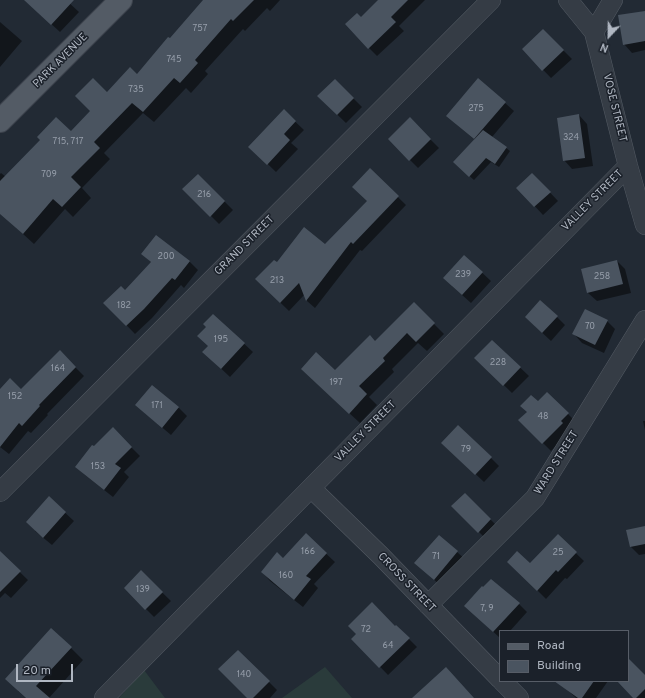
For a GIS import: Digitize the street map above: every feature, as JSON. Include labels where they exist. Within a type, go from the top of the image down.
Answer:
[{"type":"main road","name":"PARK AVENUE","points":[[0,121],[121,0]]},
{"type":"street","name":"GRAND STREET","points":[[0,492],[491,0]]},
{"type":"street","name":"VOSE STREET","points":[[568,0],[594,32],[628,166],[645,225]]},
{"type":"street","points":[[594,32],[613,0]]},
{"type":"street","name":"VALLEY STREET","points":[[104,698],[628,166]]},
{"type":"street","name":"WARD STREET","points":[[428,605],[536,498],[645,320]]},
{"type":"street","name":"CROSS STREET","points":[[311,488],[381,556],[499,678]]},
{"type":"street","name":"CROSS STREET","points":[[503,682],[519,698]]},
{"type":"shaded area","points":[[325,667],[352,698],[282,698]]},
{"type":"shaded area","points":[[144,670],[165,698],[119,698]]},
{"type":"building","points":[[24,0],[74,0],[51,25]]},
{"type":"building","points":[[203,0],[254,0],[233,21],[231,19],[195,60],[198,63],[180,83],[174,78],[143,112],[132,103],[94,142],[100,148],[71,177],[81,187],[62,207],[53,199],[23,234],[0,214],[0,181],[40,140],[37,137],[56,117],[71,131],[90,111],[75,96],[93,78],[107,92],[130,67],[137,74],[168,37],[170,38]]},
{"type":"building","points":[[378,0],[408,0],[391,17],[396,22],[368,49],[345,24],[357,13],[361,17]]},
{"type":"building","points":[[645,11],[645,41],[623,45],[618,15]]},
{"type":"building","points":[[543,29],[564,50],[542,71],[522,49]]},
{"type":"building","points":[[478,78],[506,102],[474,139],[446,116]]},
{"type":"building","points":[[335,79],[354,98],[337,115],[317,96]]},
{"type":"building","points":[[284,109],[296,121],[284,134],[290,140],[267,165],[248,147]]},
{"type":"building","points":[[579,114],[585,158],[563,161],[557,118]]},
{"type":"building","points":[[410,117],[431,139],[409,161],[388,139]]},
{"type":"building","points":[[483,130],[507,147],[495,164],[486,158],[469,177],[453,162]]},
{"type":"building","points":[[370,168],[399,196],[353,244],[351,242],[306,301],[299,283],[280,303],[255,279],[274,260],[277,262],[304,227],[325,244],[367,201],[352,187]]},
{"type":"building","points":[[532,173],[551,192],[534,207],[516,188]]},
{"type":"building","points":[[198,174],[225,201],[210,217],[182,189]]},
{"type":"building","points":[[156,235],[190,261],[175,280],[172,278],[144,309],[126,326],[103,303],[121,286],[125,290],[151,262],[141,254]]},
{"type":"building","points":[[464,255],[483,272],[462,295],[443,278]]},
{"type":"building","points":[[617,260],[623,284],[587,293],[581,269]]},
{"type":"building","points":[[540,300],[558,316],[542,333],[525,317]]},
{"type":"building","points":[[414,302],[435,323],[416,342],[407,333],[383,358],[385,361],[359,386],[367,394],[349,414],[301,369],[316,352],[335,370],[370,335],[375,341]]},
{"type":"building","points":[[585,309],[608,320],[595,345],[572,334]]},
{"type":"building","points":[[213,314],[245,343],[221,369],[202,352],[208,346],[197,336],[206,327],[203,324]]},
{"type":"building","points":[[492,340],[521,367],[503,386],[474,358]]},
{"type":"building","points":[[60,350],[76,367],[39,405],[40,406],[22,426],[19,423],[0,447],[0,389],[10,378],[21,389]]},
{"type":"building","points":[[152,385],[179,407],[162,428],[135,405]]},
{"type":"building","points":[[547,392],[569,413],[561,421],[563,423],[542,444],[518,420],[527,412],[520,406],[531,395],[538,401]]},
{"type":"building","points":[[458,425],[492,457],[475,475],[441,443]]},
{"type":"building","points":[[113,427],[132,447],[115,464],[121,468],[104,490],[75,467],[92,445],[94,446]]},
{"type":"building","points":[[465,493],[491,519],[478,533],[451,506]]},
{"type":"building","points":[[49,496],[66,512],[43,538],[26,522]]},
{"type":"building","points":[[645,526],[645,544],[630,547],[626,530]]},
{"type":"building","points":[[306,533],[327,553],[306,576],[311,579],[294,600],[261,572],[277,552],[283,558]]},
{"type":"building","points":[[558,534],[577,552],[558,572],[556,570],[537,591],[507,562],[517,551],[530,563]]},
{"type":"building","points":[[439,535],[458,551],[434,580],[414,563]]},
{"type":"building","points":[[0,551],[21,571],[0,592]]},
{"type":"building","points":[[141,570],[163,592],[145,610],[124,588]]},
{"type":"building","points":[[491,579],[520,603],[493,632],[464,606],[482,586],[483,587]]},
{"type":"building","points":[[372,602],[395,626],[396,625],[410,638],[379,668],[351,639],[356,634],[348,626]]},
{"type":"building","points":[[51,628],[72,647],[36,686],[50,698],[26,698],[5,679]]},
{"type":"building","points":[[238,650],[270,681],[253,698],[247,698],[218,669]]},
{"type":"building","points":[[629,659],[645,675],[645,689],[636,698],[633,698],[618,682],[629,682]]},
{"type":"building","points":[[446,667],[474,698],[412,698]]},
{"type":"building","points":[[555,682],[593,682],[582,698],[578,698]]}]
